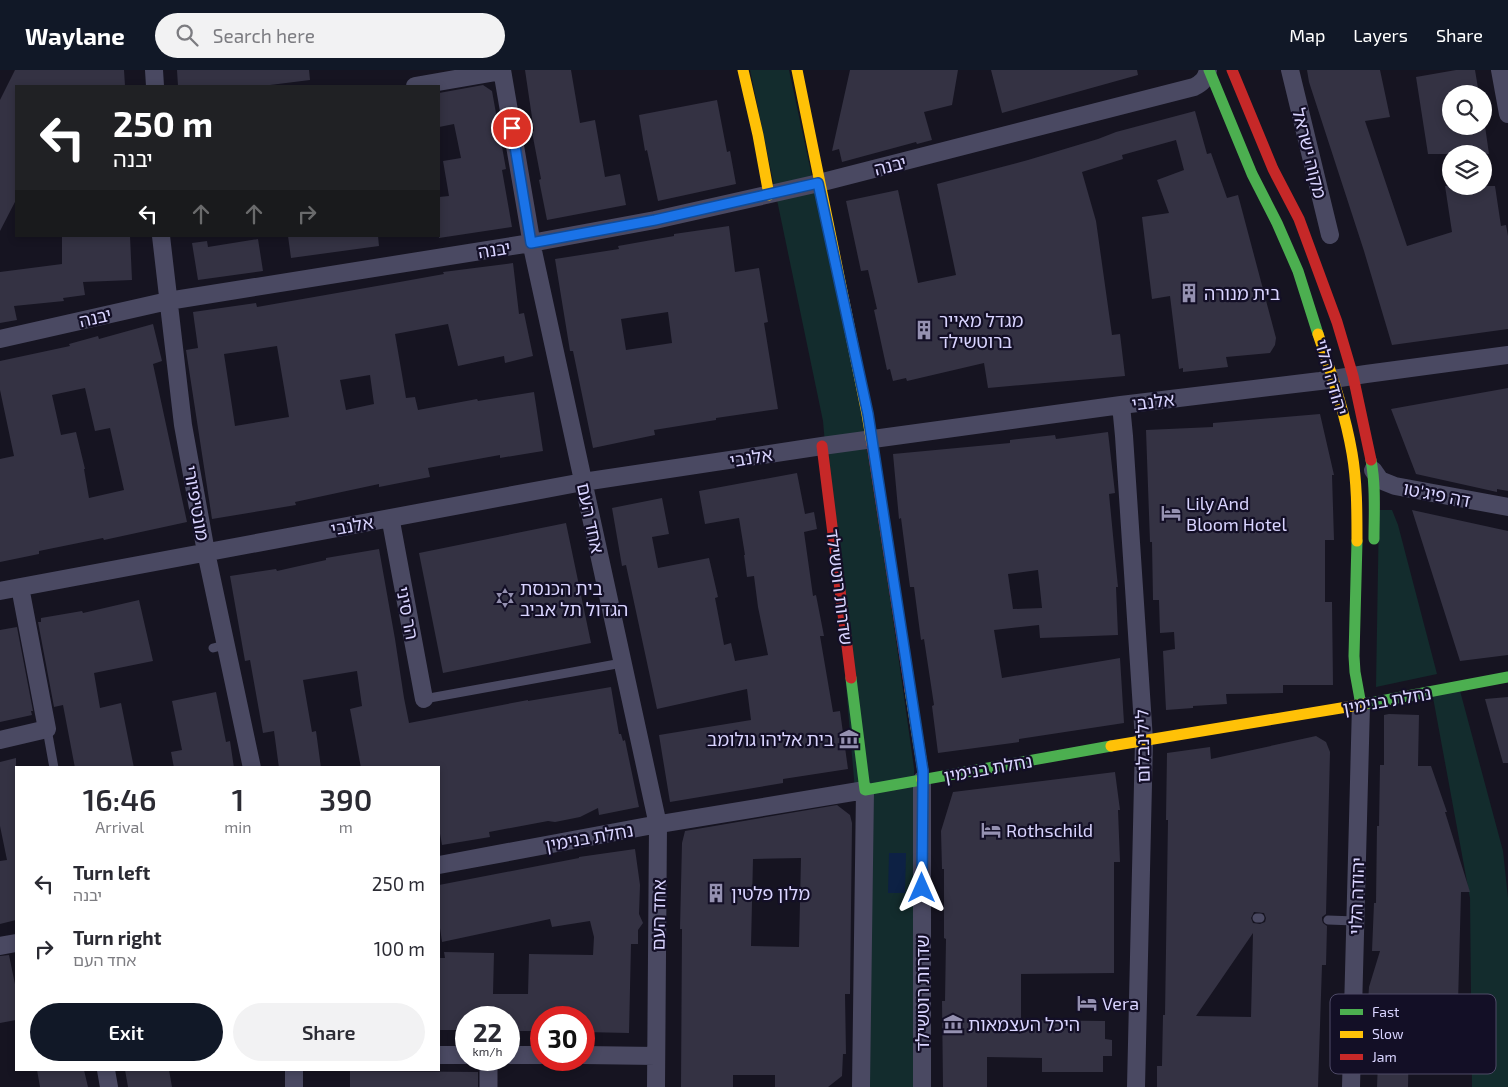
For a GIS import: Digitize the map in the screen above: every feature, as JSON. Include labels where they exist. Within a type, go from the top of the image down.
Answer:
[{"type":"street","points":[[154,70],[155,85]]},
{"type":"street","points":[[743,70],[769,195]]},
{"type":"street","name":"שדרות רוטשילד","points":[[797,70],[818,183],[868,414],[923,771],[922,1087]]},
{"type":"street","name":"יבנה","points":[[0,339],[168,301],[531,243],[655,220],[769,195],[1194,87],[1206,79],[1209,70]]},
{"type":"street","name":"יהודה הלוי","points":[[1209,70],[1252,174],[1277,223],[1298,271],[1334,378],[1352,452],[1356,482],[1357,522],[1354,656],[1361,705],[1355,920],[1358,994]]},
{"type":"street","name":"יהודה הלוי","points":[[1232,70],[1273,169],[1299,219],[1337,322],[1354,376],[1373,470],[1374,555]]},
{"type":"street","name":"מקוה ישראל","points":[[1290,70],[1330,235]]},
{"type":"street","points":[[1500,70],[1508,114]]},
{"type":"street","points":[[422,85],[502,71]]},
{"type":"street","name":"אחד העם","points":[[502,71],[531,243],[658,825],[656,1087]]},
{"type":"street","name":"מונטיפיורי","points":[[161,237],[182,424],[206,552],[219,647],[251,766]]},
{"type":"street","name":"אלנבי","points":[[0,591],[583,482],[871,439],[1508,355]]},
{"type":"street","name":"לילינבלום","points":[[1121,405],[1144,740],[1136,1087]]},
{"type":"street","name":"שדרות רוטשילד","points":[[822,446],[865,790],[861,1087]]},
{"type":"street","name":"דה פיג'טו","points":[[1373,470],[1380,480],[1395,486],[1508,507]]},
{"type":"street","name":"הר סיני","points":[[392,527],[424,699]]},
{"type":"street","points":[[0,740],[47,729],[20,588]]},
{"type":"street","name":"נחלת בנימין","points":[[440,865],[1144,740],[1361,705],[1508,677]]},
{"type":"street","name":"יהודה הלוי","points":[[1361,705],[1368,682]]},
{"type":"street","points":[[0,946],[15,943]]},
{"type":"street","points":[[440,1055],[455,1055]]},
{"type":"street","points":[[595,1056],[656,1056]]},
{"type":"street","points":[[106,1071],[109,1087]]},
{"type":"street","points":[[294,1071],[294,1087]]},
{"type":"street","name":"יהודה הלוי","points":[[1351,1087],[1353,1074]]},
{"type":"lane","points":[[424,699],[622,663]]},
{"type":"lane","points":[[47,729],[54,766]]},
{"type":"lane","points":[[1328,920],[1355,920]]},
{"type":"lane","points":[[484,1071],[484,1087]]},
{"type":"lane","points":[[493,1071],[493,1087]]},
{"type":"green space","points":[[750,70],[789,70],[866,426],[914,768],[914,1087],[868,1087],[869,952],[823,421]]},
{"type":"green space","points":[[1379,510],[1392,510],[1398,525],[1437,674],[1376,687]]},
{"type":"green space","points":[[1459,687],[1503,851],[1508,898],[1508,1087],[1472,1087],[1472,1074],[1496,1074],[1496,994],[1471,994],[1470,898],[1432,692]]},
{"type":"water","points":[[889,853],[906,853],[905,893],[888,893]]},
{"type":"building","points":[[15,70],[124,70],[125,85],[15,85],[15,202],[0,231],[0,100]]},
{"type":"building","points":[[177,70],[309,70],[310,80],[270,85],[178,85]]},
{"type":"building","points":[[525,70],[571,70],[580,123],[595,120],[605,177],[620,174],[626,205],[547,220],[539,180],[541,179],[532,132],[534,131]]},
{"type":"building","points":[[850,70],[958,70],[952,105],[924,112],[932,140],[917,144],[916,142],[842,162],[839,149],[832,151]]},
{"type":"building","points":[[991,70],[1137,70],[1138,75],[1002,113]]},
{"type":"building","points":[[1307,70],[1380,70],[1390,117],[1365,121],[1407,246],[1452,232],[1446,195],[1492,195],[1492,186],[1495,186],[1501,226],[1506,225],[1508,236],[1508,329],[1392,345],[1364,251],[1309,82]]},
{"type":"building","points":[[1456,70],[1475,70],[1478,85],[1442,85],[1442,135],[1486,135],[1488,145],[1442,145],[1442,154],[1428,154],[1416,77]]},
{"type":"building","points":[[483,85],[492,91],[506,169],[502,170],[512,227],[439,238],[440,197],[449,196],[443,161],[461,158],[454,124],[440,127],[440,93]]},
{"type":"building","points":[[717,100],[727,152],[730,151],[736,184],[658,201],[647,150],[645,151],[639,115]]},
{"type":"building","points":[[1195,111],[1207,154],[1211,153],[1227,198],[1238,195],[1276,338],[1275,345],[1270,353],[1226,357],[1228,367],[1183,372],[1183,368],[1179,369],[1170,296],[1152,299],[1142,217],[1169,213],[1157,180],[1184,170],[1176,140],[1122,155],[1123,159],[1082,172],[1096,221],[1112,335],[1120,334],[1125,376],[988,388],[984,363],[907,381],[906,378],[893,381],[890,369],[887,370],[874,310],[877,309],[868,270],[861,271],[846,201],[898,190],[918,283],[956,275],[937,184],[1028,160],[1116,132]]},
{"type":"building","points":[[729,226],[735,272],[759,268],[768,322],[764,323],[778,409],[654,430],[655,435],[593,448],[573,351],[570,351],[555,259],[619,249],[618,246],[674,236],[674,234]],"holes":[[[668,312],[672,343],[626,350],[621,319]]]},
{"type":"building","points":[[62,237],[130,237],[132,280],[83,282],[85,295],[63,298],[64,301],[14,306],[17,320],[0,323],[0,272],[62,264]]},
{"type":"building","points":[[288,237],[378,237],[379,246],[291,258]]},
{"type":"building","points":[[258,239],[263,271],[198,280],[192,243],[207,241],[208,247]]},
{"type":"building","points":[[513,263],[519,314],[524,313],[533,356],[505,363],[504,356],[458,366],[448,324],[395,334],[406,398],[415,397],[418,410],[477,399],[478,401],[534,392],[543,451],[500,458],[500,455],[428,468],[430,477],[379,487],[379,484],[295,502],[296,505],[212,519],[186,350],[198,348],[193,312],[256,303],[257,307],[444,274],[443,272]],"holes":[[[277,346],[289,417],[235,426],[224,354]],[[370,375],[374,404],[346,410],[340,380]]]},
{"type":"building","points":[[153,324],[162,361],[153,364],[187,522],[104,540],[103,538],[39,551],[39,554],[0,562],[0,459],[14,456],[0,390],[0,361],[70,346],[69,344],[98,336],[99,339]],"holes":[[[85,388],[95,431],[110,428],[124,490],[89,498],[85,469],[76,432],[61,435],[52,395]]]},
{"type":"building","points":[[1508,388],[1508,491],[1497,489],[1497,492],[1416,474],[1391,409]]},
{"type":"building","points":[[1320,414],[1334,475],[1332,475],[1334,540],[1325,540],[1325,602],[1332,602],[1333,685],[1283,685],[1283,693],[1226,694],[1227,704],[1166,710],[1163,651],[1175,649],[1174,632],[1160,633],[1159,600],[1153,600],[1146,430],[1213,427],[1213,423]]},
{"type":"building","points":[[1108,432],[1115,493],[1109,494],[1118,587],[1116,587],[1118,635],[1040,638],[1039,625],[994,630],[1002,678],[1120,658],[1124,723],[1019,739],[1019,742],[938,753],[932,706],[934,705],[924,639],[921,640],[914,587],[910,587],[901,518],[899,519],[893,454],[1010,443],[1010,440],[1055,435],[1056,439]],"holes":[[[1038,570],[1042,608],[1013,609],[1008,574]]]},
{"type":"building","points":[[797,473],[805,514],[814,512],[817,529],[804,532],[813,596],[816,595],[824,636],[820,636],[833,712],[840,711],[848,769],[783,779],[783,783],[670,802],[659,735],[751,720],[747,689],[657,709],[626,565],[622,566],[612,508],[662,498],[669,534],[652,537],[658,568],[709,558],[718,597],[715,598],[724,645],[731,643],[735,661],[768,655],[754,576],[747,577],[739,518],[705,524],[699,491]]},
{"type":"building","points":[[1412,510],[1508,531],[1508,655],[1460,661]]},
{"type":"building","name":"בית הכנסת הגדול תל אביב","points":[[566,523],[591,643],[443,673],[419,553]]},
{"type":"building","points":[[379,549],[409,723],[528,700],[611,687],[619,734],[621,734],[623,741],[625,740],[639,807],[599,815],[598,808],[580,817],[489,832],[490,837],[442,845],[440,834],[440,766],[361,766],[350,709],[362,706],[357,671],[303,680],[312,732],[316,731],[321,766],[279,766],[274,731],[263,733],[250,660],[245,661],[230,576],[276,569],[277,571],[326,560],[326,558]]},
{"type":"building","points":[[139,600],[153,661],[94,673],[100,708],[121,703],[134,766],[75,766],[63,705],[54,707],[38,622],[41,622],[41,618],[82,611],[83,613]]},
{"type":"building","points":[[17,627],[33,711],[31,711],[32,715],[0,722],[0,630]]},
{"type":"building","points":[[216,692],[226,742],[230,741],[234,766],[174,766],[171,752],[182,750],[172,701]]},
{"type":"building","points":[[1508,697],[1508,763],[1503,763],[1485,699]]},
{"type":"building","points":[[1384,715],[1419,715],[1418,766],[1431,766],[1447,812],[1445,812],[1470,892],[1461,892],[1458,994],[1369,994],[1380,951],[1372,951],[1374,903],[1376,903],[1380,765],[1384,765]]},
{"type":"building","points":[[1316,736],[1326,742],[1330,752],[1326,914],[1322,917],[1323,923],[1327,926],[1326,965],[1322,965],[1318,1087],[1157,1087],[1157,1066],[1162,1066],[1163,1015],[1165,1015],[1168,820],[1166,820],[1167,753],[1210,747],[1211,759]],"holes":[[[1254,912],[1264,913],[1265,922],[1260,924],[1253,923],[1251,918]],[[1253,933],[1251,1017],[1196,1016]]]},
{"type":"building","points":[[16,758],[15,920],[0,924],[0,861],[7,860],[0,826],[0,762]]},
{"type":"building","points":[[1115,772],[1120,810],[1118,810],[1120,862],[1114,862],[1114,973],[1021,974],[1021,1020],[1105,1021],[1105,1039],[1112,1040],[1112,1056],[1103,1056],[1103,1072],[1042,1072],[1042,1058],[987,1057],[987,1087],[943,1087],[942,1001],[945,1001],[946,939],[944,938],[944,869],[942,869],[941,831],[953,792]]},
{"type":"building","points":[[837,805],[850,815],[852,823],[850,994],[845,994],[846,1054],[843,1054],[842,1076],[828,1087],[775,1087],[775,1075],[733,1075],[733,1087],[681,1087],[682,929],[680,929],[682,843],[685,831]],"holes":[[[801,858],[799,947],[751,946],[753,859]]]},
{"type":"building","points":[[635,849],[640,885],[639,914],[643,923],[638,930],[638,944],[631,944],[629,1033],[595,1032],[595,1006],[530,1006],[530,1031],[520,1031],[520,1006],[455,1006],[455,1030],[440,1030],[440,958],[445,958],[444,952],[494,953],[493,994],[528,994],[529,954],[593,955],[594,937],[590,921],[552,927],[550,919],[442,942],[440,928],[440,885]]},
{"type":"building","points":[[9,955],[15,984],[15,1020],[0,1023],[0,956]]},
{"type":"building","points":[[37,1071],[84,1071],[88,1087],[40,1087]]},
{"type":"building","points":[[125,1071],[169,1071],[172,1087],[128,1087]]},
{"type":"building","points":[[350,1071],[478,1072],[478,1087],[350,1087]]},
{"type":"building","points":[[1378,1074],[1408,1074],[1408,1087],[1377,1087]]},
{"type":"traffic: fast","points":[[1209,70],[1252,174],[1277,223],[1298,271],[1318,334]]},
{"type":"traffic: fast","points":[[1371,460],[1374,490],[1374,539]]},
{"type":"traffic: fast","points":[[1357,541],[1354,656],[1361,705]]},
{"type":"traffic: fast","points":[[1365,704],[1508,677]]},
{"type":"traffic: fast","points":[[851,678],[865,790],[1111,746]]},
{"type":"traffic: slow","points":[[743,70],[769,195]]},
{"type":"traffic: slow","points":[[797,70],[872,444]]},
{"type":"traffic: slow","points":[[1318,334],[1342,408],[1352,453],[1356,486],[1357,541]]},
{"type":"traffic: slow","points":[[910,690],[923,771],[922,780]]},
{"type":"traffic: slow","points":[[1111,746],[1365,704]]},
{"type":"traffic: jam","points":[[1232,70],[1273,169],[1299,219],[1337,322],[1353,376],[1371,460]]},
{"type":"traffic: jam","points":[[872,444],[910,690]]},
{"type":"traffic: jam","points":[[822,446],[851,678]]},
{"type":"place","name":"בית מנורה","points":[[1189,293]]},
{"type":"place","name":"מגדל מאייר ברוטשילד","points":[[924,330]]},
{"type":"place","name":"Lily And Bloom Hotel","points":[[1171,513]]},
{"type":"place","name":"בית הכנסת הגדול תל אביב","points":[[505,598]]},
{"type":"place","name":"בית אליהו גולומב","points":[[849,739]]},
{"type":"place","name":"Rothschild","points":[[991,830]]},
{"type":"place","name":"מלון פלטין","points":[[716,893]]},
{"type":"place","name":"Vera","points":[[1087,1003]]},
{"type":"place","name":"היכל העצמאות","points":[[953,1024]]},
{"type":"route","points":[[512,128],[531,243],[655,220],[818,183],[868,414],[923,771],[922,888]]}]
